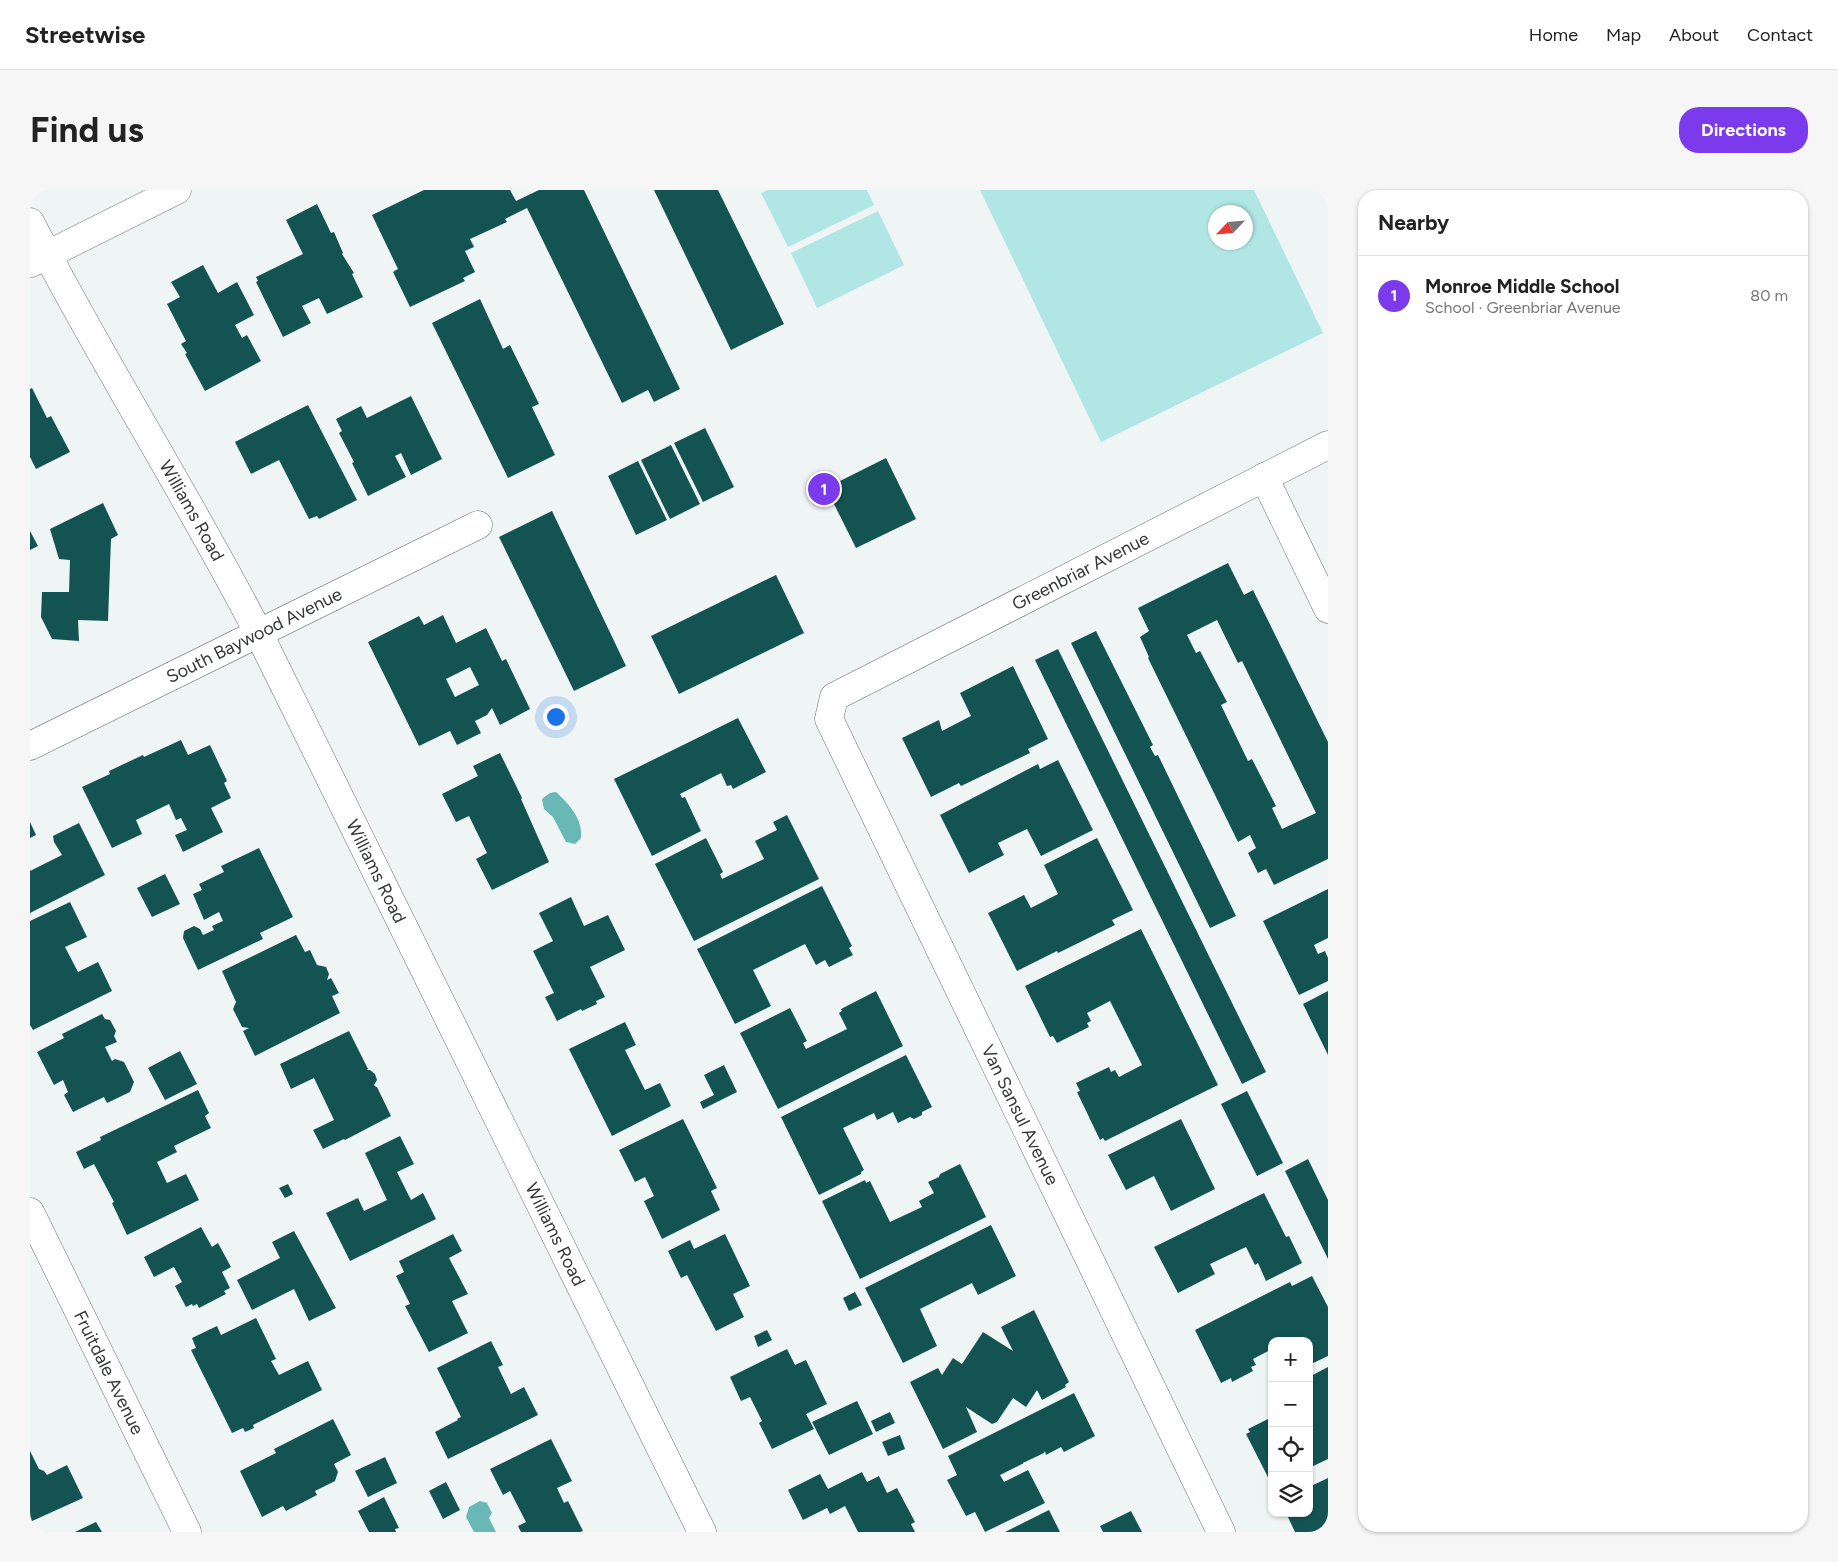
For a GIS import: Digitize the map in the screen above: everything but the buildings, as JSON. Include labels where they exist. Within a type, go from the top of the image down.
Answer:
[{"type":"street","points":[[38,259],[177,190]]},
{"type":"street","name":"Williams Road","points":[[30,222],[38,259],[66,292],[232,581],[702,1532]]},
{"type":"street","name":"Greenbriar Avenue","points":[[834,697],[1328,446]]},
{"type":"street","points":[[1264,477],[1328,609]]},
{"type":"street","name":"South Baywood Avenue","points":[[30,746],[478,525]]},
{"type":"street","name":"Van Sansul Avenue","points":[[834,697],[829,719],[1221,1532]]},
{"type":"street","name":"Fruitdale Avenue","points":[[30,1212],[187,1532]]},
{"type":"shaded area","points":[[768,190],[867,190],[874,205],[788,247],[761,193]]},
{"type":"shaded area","points":[[980,190],[1254,190],[1323,333],[1101,442]]},
{"type":"shaded area","points":[[878,211],[904,265],[817,308],[791,253]]},
{"type":"shaded area","points":[[556,792],[574,812],[580,824],[581,838],[575,844],[566,842],[553,817],[544,809],[542,799],[550,793]]},
{"type":"shaded area","points":[[480,1501],[487,1503],[492,1513],[489,1518],[496,1532],[474,1532],[466,1517],[469,1507]]},
{"type":"place","name":"Monroe Middle School","points":[[824,489]]}]
